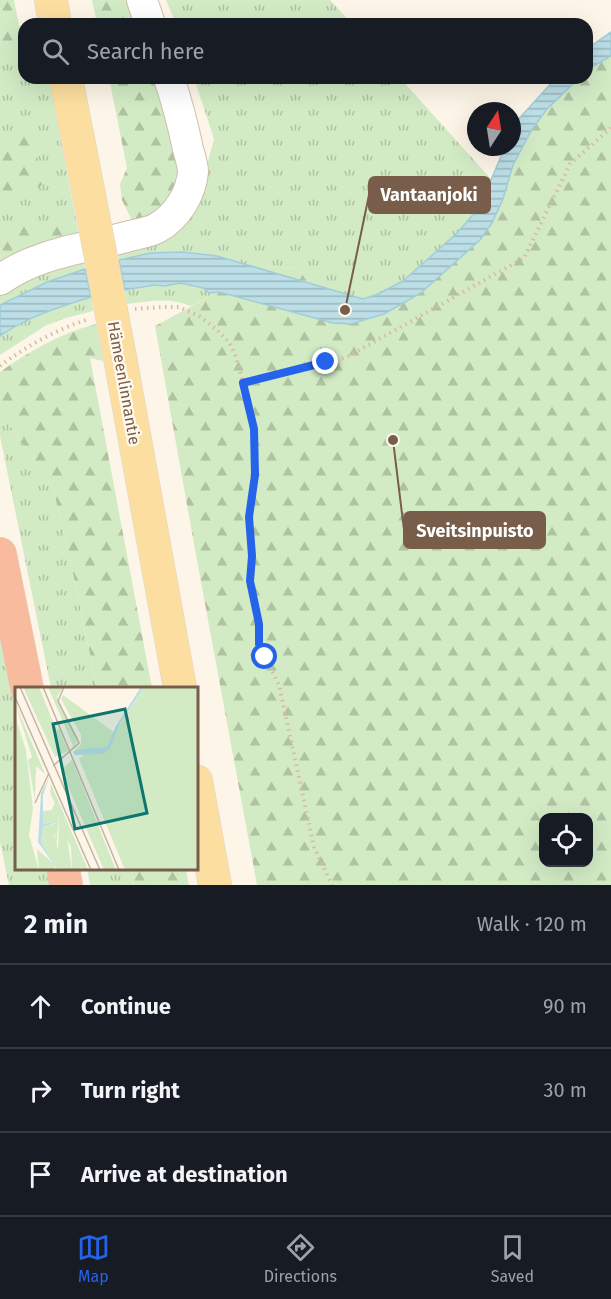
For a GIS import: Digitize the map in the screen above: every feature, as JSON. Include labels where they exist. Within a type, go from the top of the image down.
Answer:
[{"type":"highway","points":[[0,554],[27,687]]},
{"type":"highway","points":[[63,870],[66,885]]},
{"type":"main road","points":[[51,0],[54,18]]},
{"type":"main road","name":"Hämeenlinnantie","points":[[67,84],[180,687]]},
{"type":"main road","points":[[198,792],[215,885]]},
{"type":"lane","points":[[141,0],[148,18]]},
{"type":"lane","points":[[0,280],[33,261],[157,228],[178,211],[187,195],[193,171],[179,106],[171,84]]},
{"type":"path","points":[[243,383],[347,357],[524,258],[570,164],[611,128]]},
{"type":"path","points":[[128,310],[179,307],[199,316],[216,329],[229,342],[235,354],[254,429],[255,475],[249,517],[252,556],[250,581],[259,624],[259,644],[279,685],[314,847],[332,885]]},
{"type":"path","points":[[0,366],[65,327],[95,317]]},
{"type":"green space","points":[[0,0],[14,0],[18,20],[18,48],[0,62]]},
{"type":"green space","points":[[92,0],[138,0],[144,18],[96,18]]},
{"type":"green space","points":[[166,0],[330,0],[346,18],[174,18]]},
{"type":"green space","points":[[18,48],[18,84],[50,84],[80,241],[26,219],[0,234],[0,62]]},
{"type":"green space","points":[[611,56],[611,885],[257,885],[155,326],[218,292],[333,323],[351,324],[384,314],[421,293],[480,240],[503,199],[513,165],[518,156],[521,156],[521,150],[547,109],[573,84],[593,84],[593,66]]},
{"type":"green space","points":[[110,84],[167,84],[184,151],[175,198],[135,227],[122,200],[120,184],[127,168]]},
{"type":"green space","points":[[196,84],[405,84],[467,152],[467,156],[470,156],[492,180],[479,208],[456,234],[403,281],[363,299],[309,284],[298,268],[246,265],[217,256],[183,252],[150,253],[119,260],[117,247],[199,195],[214,139]]},
{"type":"green space","points":[[32,126],[42,185],[0,206],[0,149]]},
{"type":"green space","points":[[26,219],[56,223],[80,241],[0,272],[0,234]]},
{"type":"green space","points":[[82,252],[85,269],[46,282],[0,305],[0,287]]},
{"type":"green space","points":[[246,265],[298,268],[309,284]]},
{"type":"green space","points":[[181,283],[203,288],[209,293],[218,292],[191,306],[168,301],[127,304],[125,290]]},
{"type":"green space","points":[[91,297],[93,311],[45,326],[0,355],[0,336],[10,329],[44,313]]},
{"type":"green space","points":[[96,324],[103,361],[90,358],[152,687],[97,687],[53,488],[0,411],[0,372],[22,357],[71,332]]},
{"type":"green space","points":[[0,411],[53,488],[97,687],[51,687],[0,436]]},
{"type":"green space","points":[[0,620],[15,695],[15,870],[50,870],[53,885],[9,885],[0,842]]},
{"type":"green space","points":[[87,870],[131,870],[134,885],[90,885]]},
{"type":"green space","points":[[131,870],[186,870],[189,885],[134,885]]},
{"type":"water","points":[[611,32],[611,56],[593,66],[593,45]]},
{"type":"water","points":[[551,84],[573,84],[547,109],[521,150],[521,116]]},
{"type":"water","points":[[501,156],[518,156],[503,199],[492,223],[480,240],[421,293],[384,314],[351,324],[333,323],[219,292],[209,293],[203,288],[181,283],[125,290],[119,260],[150,253],[183,252],[217,256],[363,299],[403,281],[456,234],[479,208]]},
{"type":"water","points":[[85,269],[91,297],[32,318],[0,336],[0,305],[47,282]]},
{"type":"place","name":"Vantaanjoki","points":[[345,310]]},
{"type":"place","name":"Sveitsinpuisto","points":[[393,440]]},
{"type":"route","points":[[265,657],[259,644],[259,624],[250,581],[252,556],[249,517],[255,475],[254,429],[243,383],[326,362]]}]
